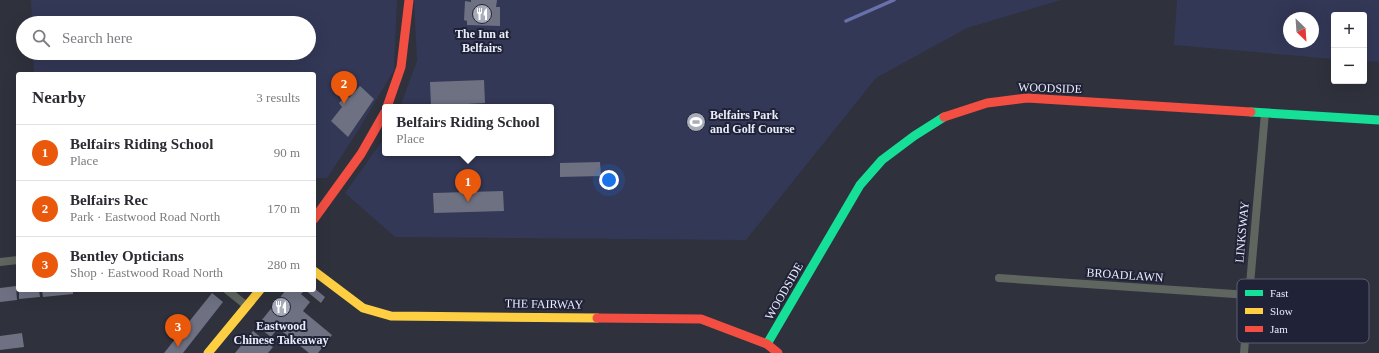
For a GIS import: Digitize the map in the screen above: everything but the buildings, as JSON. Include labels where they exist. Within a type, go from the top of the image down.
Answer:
[{"type":"street","points":[[388,104],[398,83],[406,42],[409,0]]},
{"type":"street","name":"WOODSIDE","points":[[767,344],[860,185],[882,160],[914,136],[948,116],[987,103],[1027,98],[1379,120]]},
{"type":"street","name":"LINKSWAY","points":[[1250,279],[1264,113]]},
{"type":"street","points":[[316,216],[356,160],[382,119]]},
{"type":"street","points":[[0,262],[16,260]]},
{"type":"street","name":"THE FAIRWAY","points":[[316,272],[363,308],[391,316],[701,319],[767,344],[778,353]]},
{"type":"street","name":"BROADLAWN","points":[[999,278],[1237,294]]},
{"type":"street","points":[[230,292],[247,306]]},
{"type":"street","points":[[208,353],[258,292]]},
{"type":"street","name":"LINKSWAY","points":[[1244,353],[1245,343]]},
{"type":"shaded area","points":[[31,0],[397,0],[394,70],[356,134],[327,178],[316,178],[316,72],[34,72],[33,60],[316,60],[316,16],[32,16]]},
{"type":"shaded area","name":"Belfairs Park and Golf Course","points":[[414,0],[1061,0],[967,28],[876,78],[746,240],[395,237],[345,193],[382,141],[382,156],[554,156],[554,104],[401,104],[417,61]]},
{"type":"shaded area","points":[[1177,0],[1379,0],[1379,62],[1367,61],[1367,12],[1331,12],[1331,59],[1174,45]]},
{"type":"waterway","points":[[846,21],[894,0]]},
{"type":"traffic: fast","points":[[1251,112],[1379,120]]},
{"type":"traffic: fast","points":[[767,344],[860,185],[882,160],[914,136],[944,117]]},
{"type":"traffic: slow","points":[[316,273],[363,308],[391,316],[597,318]]},
{"type":"traffic: slow","points":[[208,353],[258,292]]},
{"type":"traffic: jam","points":[[388,104],[401,67],[409,0]]},
{"type":"traffic: jam","points":[[944,117],[987,103],[1027,98],[1251,112]]},
{"type":"traffic: jam","points":[[316,216],[361,154],[382,117]]},
{"type":"traffic: jam","points":[[597,318],[701,319],[767,344],[778,353]]},
{"type":"place","name":"The Inn at Belfairs","points":[[482,14]]},
{"type":"place","name":"Belfairs Rec","points":[[344,104]]},
{"type":"place","name":"Belfairs Park and Golf Course","points":[[696,122]]},
{"type":"place","name":"Belfairs Riding School","points":[[468,202]]},
{"type":"place","name":"Eastwood Chinese Takeaway","points":[[281,307]]},
{"type":"place","name":"Bentley Opticians","points":[[178,347]]}]
